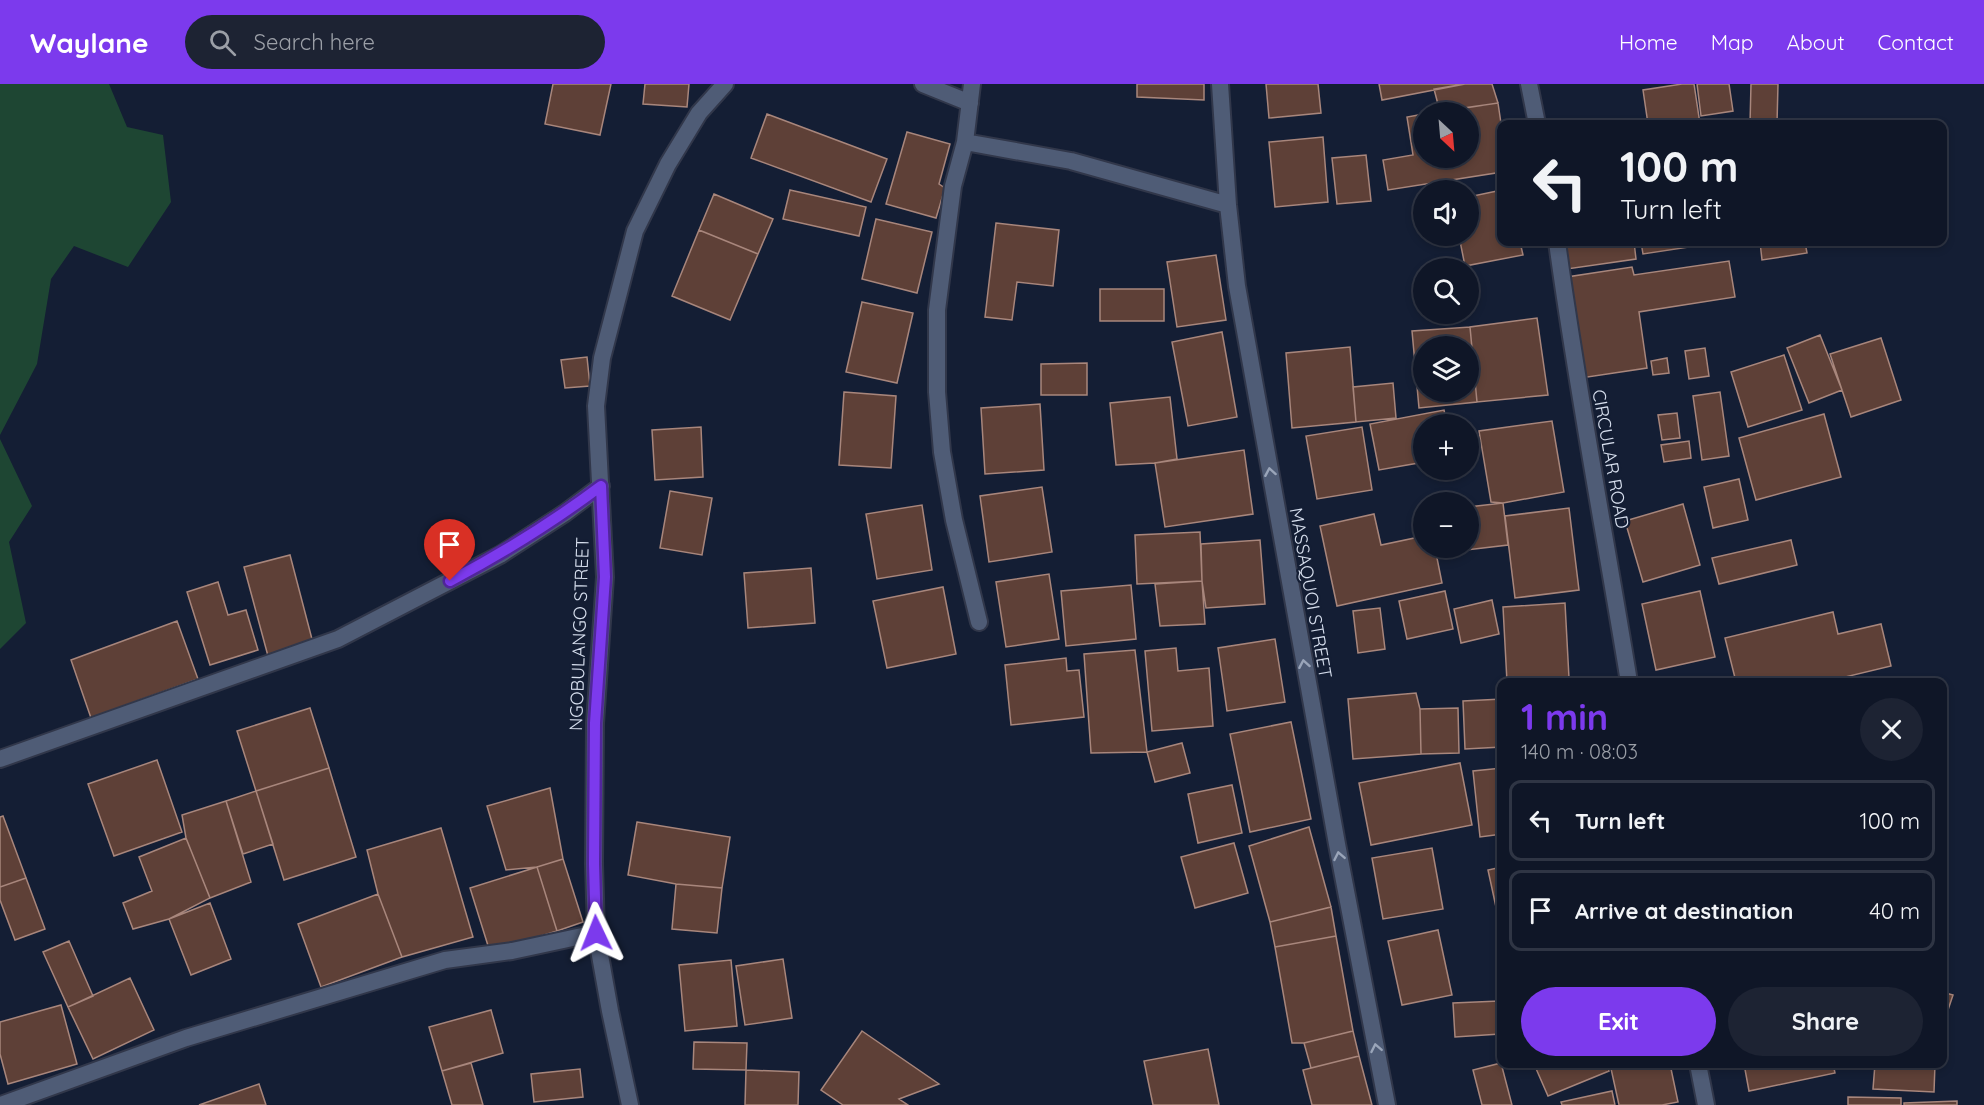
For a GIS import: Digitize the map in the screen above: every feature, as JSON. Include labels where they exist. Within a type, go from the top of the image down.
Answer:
[{"type":"street","name":"NGOBULANGO STREET","points":[[630,1105],[596,933],[595,723],[605,577],[596,406],[602,358],[635,231],[668,164],[699,113],[725,84]]},
{"type":"street","points":[[923,84],[970,103]]},
{"type":"street","points":[[972,84],[965,142],[952,186],[937,310],[937,392],[942,452],[948,486],[979,622]]},
{"type":"street","name":"MASSAQUOI STREET","points":[[1220,84],[1228,205],[1237,286],[1337,844],[1387,1105]]},
{"type":"street","points":[[1529,84],[1536,120]]},
{"type":"street","points":[[965,142],[1071,161],[1228,205]]},
{"type":"street","name":"CIRCULAR ROAD","points":[[1558,246],[1574,360],[1628,678]]},
{"type":"street","points":[[0,759],[338,639],[500,555],[565,513],[601,486]]},
{"type":"street","points":[[2,1105],[186,1038],[445,960],[512,951],[596,933]]},
{"type":"street","points":[[1699,1068],[1706,1105]]},
{"type":"green space","points":[[0,84],[109,84],[127,127],[163,135],[171,202],[128,267],[74,246],[51,279],[37,364],[0,435]]},
{"type":"green space","points":[[0,439],[32,506],[9,542],[26,623],[0,649]]},
{"type":"building","points":[[553,84],[611,84],[600,135],[545,124]]},
{"type":"building","points":[[645,84],[689,84],[687,107],[643,104]]},
{"type":"building","points":[[1137,84],[1204,84],[1204,100],[1137,97]]},
{"type":"building","points":[[1266,84],[1318,84],[1321,113],[1269,118]]},
{"type":"building","points":[[1379,84],[1465,84],[1382,100]]},
{"type":"building","points":[[1465,84],[1492,84],[1498,103],[1479,106],[1479,102],[1437,102],[1434,89]]},
{"type":"building","points":[[1694,84],[1699,120],[1647,120],[1643,90]]},
{"type":"building","points":[[1697,84],[1729,84],[1733,111],[1701,116]]},
{"type":"building","points":[[1751,84],[1778,84],[1777,120],[1750,120]]},
{"type":"building","points":[[1498,103],[1501,120],[1497,120],[1497,173],[1451,180],[1413,180],[1413,186],[1388,190],[1383,160],[1413,155],[1413,168],[1479,168],[1479,106]]},
{"type":"building","points":[[767,114],[887,159],[871,202],[751,158]]},
{"type":"building","points":[[1413,116],[1413,155],[1407,117]]},
{"type":"building","points":[[907,132],[950,144],[939,184],[945,188],[936,218],[886,204]]},
{"type":"building","points":[[1323,137],[1328,202],[1275,207],[1269,142]]},
{"type":"building","points":[[1366,155],[1371,201],[1337,204],[1332,158]]},
{"type":"building","points":[[790,190],[866,207],[859,236],[783,219]]},
{"type":"building","points":[[1497,191],[1497,246],[1521,246],[1523,255],[1479,263],[1479,258],[1463,258],[1461,246],[1479,246],[1479,195]]},
{"type":"building","points":[[714,194],[773,219],[758,254],[699,230]]},
{"type":"building","points":[[876,219],[932,232],[917,293],[862,279]]},
{"type":"building","points":[[996,223],[1059,230],[1053,286],[1017,282],[1012,320],[985,317]]},
{"type":"building","points":[[699,230],[758,254],[730,320],[672,296]]},
{"type":"building","points":[[1564,246],[1634,246],[1636,259],[1567,269]]},
{"type":"building","points":[[1642,246],[1696,246],[1643,254]]},
{"type":"building","points":[[1760,246],[1806,246],[1807,253],[1762,260]]},
{"type":"building","points":[[1216,255],[1226,320],[1177,327],[1167,262]]},
{"type":"building","points":[[1729,261],[1735,297],[1639,312],[1647,368],[1581,378],[1567,277],[1632,267],[1634,275]]},
{"type":"building","points":[[1100,289],[1164,289],[1164,321],[1100,321]]},
{"type":"building","points":[[862,302],[913,313],[897,383],[846,372]]},
{"type":"building","points":[[1537,318],[1548,395],[1479,402],[1479,336],[1471,336],[1470,327]]},
{"type":"building","points":[[1470,327],[1471,336],[1413,336],[1413,342],[1412,331]]},
{"type":"building","points":[[1222,332],[1237,417],[1188,426],[1172,342]]},
{"type":"building","points":[[1820,335],[1842,390],[1809,403],[1787,348]]},
{"type":"building","points":[[1881,338],[1901,400],[1851,417],[1830,354]]},
{"type":"building","points":[[1350,347],[1356,422],[1292,428],[1286,353]]},
{"type":"building","points":[[1705,348],[1709,376],[1689,379],[1685,351]]},
{"type":"building","points":[[1784,355],[1802,410],[1748,427],[1731,372]]},
{"type":"building","points":[[587,357],[590,386],[565,388],[561,360]]},
{"type":"building","points":[[1667,358],[1669,373],[1653,375],[1651,361]]},
{"type":"building","points":[[1087,363],[1087,395],[1041,395],[1041,364]]},
{"type":"building","points":[[1393,383],[1396,418],[1356,422],[1353,387]]},
{"type":"building","points":[[844,392],[896,396],[891,468],[839,465]]},
{"type":"building","points":[[1720,392],[1729,456],[1702,460],[1693,396]]},
{"type":"building","points":[[1170,397],[1177,459],[1155,463],[1116,465],[1110,403]]},
{"type":"building","points":[[1418,402],[1477,402],[1419,408]]},
{"type":"building","points":[[1040,404],[1044,470],[985,474],[981,408]]},
{"type":"building","points":[[1444,410],[1445,414],[1423,414]]},
{"type":"building","points":[[1677,413],[1680,438],[1662,440],[1658,415]]},
{"type":"building","points":[[1824,414],[1841,477],[1756,500],[1739,438]]},
{"type":"building","points":[[1413,416],[1413,464],[1379,470],[1370,424]]},
{"type":"building","points":[[1552,421],[1564,492],[1503,503],[1491,502],[1479,431]]},
{"type":"building","points":[[701,427],[703,477],[655,480],[652,430]]},
{"type":"building","points":[[1362,427],[1372,490],[1317,499],[1306,436]]},
{"type":"building","points":[[1689,441],[1691,458],[1664,462],[1661,445]]},
{"type":"building","points":[[1244,450],[1253,514],[1165,527],[1155,463]]},
{"type":"building","points":[[1739,479],[1748,520],[1713,528],[1704,487]]},
{"type":"building","points":[[1042,487],[1052,552],[989,562],[980,496]]},
{"type":"building","points":[[670,491],[712,498],[702,555],[660,548]]},
{"type":"building","points":[[1503,503],[1508,545],[1479,548],[1479,506]]},
{"type":"building","points":[[1683,504],[1700,565],[1643,582],[1625,521]]},
{"type":"building","points":[[922,505],[932,570],[877,579],[866,514]]},
{"type":"building","points":[[1569,508],[1579,590],[1515,598],[1505,516]]},
{"type":"building","points":[[1374,514],[1381,545],[1413,538],[1413,558],[1437,558],[1442,583],[1337,606],[1320,526]]},
{"type":"building","points":[[1200,532],[1202,581],[1137,584],[1135,535]]},
{"type":"building","points":[[1260,540],[1265,604],[1206,608],[1202,581],[1201,544]]},
{"type":"building","points":[[1791,540],[1797,565],[1719,584],[1712,558]]},
{"type":"building","points":[[290,555],[313,643],[268,656],[244,567]]},
{"type":"building","points":[[811,568],[815,623],[748,628],[744,573]]},
{"type":"building","points":[[1049,574],[1059,639],[1006,647],[996,582]]},
{"type":"building","points":[[1202,581],[1205,624],[1160,626],[1155,584]]},
{"type":"building","points":[[218,582],[228,615],[246,610],[258,650],[210,665],[187,592]]},
{"type":"building","points":[[1131,585],[1136,639],[1066,646],[1061,591]]},
{"type":"building","points":[[943,587],[956,654],[887,668],[873,601]]},
{"type":"building","points":[[1445,591],[1453,629],[1407,639],[1399,601]]},
{"type":"building","points":[[1700,591],[1715,657],[1656,670],[1642,604]]},
{"type":"building","points":[[1492,600],[1499,634],[1461,643],[1454,609]]},
{"type":"building","points":[[1565,603],[1569,678],[1507,678],[1503,607]]},
{"type":"building","points":[[1380,608],[1385,649],[1358,653],[1353,611]]},
{"type":"building","points":[[1833,612],[1838,634],[1881,624],[1891,666],[1845,678],[1735,678],[1725,638]]},
{"type":"building","points":[[177,621],[198,679],[91,718],[71,660]]},
{"type":"building","points":[[1275,639],[1285,702],[1227,711],[1218,648]]},
{"type":"building","points":[[1176,648],[1178,671],[1209,668],[1213,726],[1152,731],[1145,651]]},
{"type":"building","points":[[1135,650],[1147,752],[1091,753],[1084,654]]},
{"type":"building","points":[[1066,658],[1067,671],[1079,670],[1084,717],[1011,725],[1005,665]]},
{"type":"building","points":[[1416,693],[1420,709],[1421,754],[1353,759],[1348,699]]},
{"type":"building","points":[[1497,699],[1497,747],[1465,749],[1463,701]]},
{"type":"building","points":[[310,708],[329,768],[256,791],[237,731]]},
{"type":"building","points":[[1458,708],[1459,753],[1421,754],[1420,709]]},
{"type":"building","points":[[1291,722],[1311,819],[1250,832],[1230,734]]},
{"type":"building","points":[[1182,743],[1190,773],[1155,782],[1147,752]]},
{"type":"building","points":[[157,760],[182,832],[114,856],[88,784]]},
{"type":"building","points":[[1460,763],[1472,825],[1371,845],[1359,783]]},
{"type":"building","points":[[329,768],[356,857],[284,880],[256,791]]},
{"type":"building","points":[[1497,769],[1497,835],[1480,837],[1473,771]]},
{"type":"building","points":[[1232,785],[1242,833],[1198,843],[1188,794]]},
{"type":"building","points":[[550,788],[563,859],[537,867],[506,870],[487,806]]},
{"type":"building","points":[[256,791],[273,844],[243,854],[226,801]]},
{"type":"building","points":[[226,801],[251,882],[210,898],[186,838],[182,815]]},
{"type":"building","points":[[3,816],[26,878],[0,887],[0,817]]},
{"type":"building","points":[[637,822],[730,837],[722,888],[676,884],[628,875]]},
{"type":"building","points":[[1309,827],[1331,907],[1270,922],[1249,846]]},
{"type":"building","points":[[441,828],[473,937],[402,957],[378,894],[367,850]]},
{"type":"building","points":[[186,838],[210,898],[169,919],[133,929],[123,903],[152,891],[139,857]]},
{"type":"building","points":[[1234,843],[1248,893],[1195,908],[1181,857]]},
{"type":"building","points":[[1432,848],[1443,909],[1383,919],[1372,858]]},
{"type":"building","points":[[563,859],[583,922],[557,931],[537,867]]},
{"type":"building","points":[[537,867],[557,931],[490,952],[470,888]]},
{"type":"building","points":[[1497,868],[1497,912],[1488,870]]},
{"type":"building","points":[[26,878],[45,929],[15,940],[0,900],[0,887]]},
{"type":"building","points":[[676,884],[722,888],[717,933],[672,929]]},
{"type":"building","points":[[378,894],[402,957],[321,987],[298,924]]},
{"type":"building","points":[[210,903],[231,959],[191,975],[169,919]]},
{"type":"building","points":[[1331,907],[1336,936],[1275,947],[1270,922]]},
{"type":"building","points":[[1438,930],[1452,995],[1402,1005],[1388,941]]},
{"type":"building","points":[[1336,936],[1353,1031],[1304,1043],[1292,1043],[1275,947]]},
{"type":"building","points":[[69,941],[93,996],[68,1007],[43,952]]},
{"type":"building","points":[[783,959],[792,1018],[745,1025],[736,966]]},
{"type":"building","points":[[731,960],[737,1026],[685,1031],[679,965]]},
{"type":"building","points":[[130,978],[154,1030],[93,1059],[68,1007]]},
{"type":"building","points":[[1947,993],[1953,995],[1947,1013]]},
{"type":"building","points":[[1497,1001],[1497,1034],[1455,1037],[1453,1003]]},
{"type":"building","points":[[61,1005],[77,1064],[8,1084],[0,1054],[0,1022]]},
{"type":"building","points":[[491,1010],[503,1053],[442,1071],[429,1027]]},
{"type":"building","points":[[862,1031],[939,1084],[899,1099],[908,1105],[843,1105],[821,1090]]},
{"type":"building","points":[[1353,1031],[1359,1056],[1311,1068],[1304,1043]]},
{"type":"building","points":[[694,1042],[747,1043],[746,1070],[693,1069]]},
{"type":"building","points":[[1208,1049],[1219,1105],[1153,1105],[1144,1061]]},
{"type":"building","points":[[1359,1056],[1372,1105],[1312,1105],[1303,1070]]},
{"type":"building","points":[[471,1063],[483,1105],[452,1105],[442,1071]]},
{"type":"building","points":[[1497,1064],[1497,1068],[1502,1068],[1512,1105],[1482,1105],[1473,1070]]},
{"type":"building","points":[[1536,1068],[1608,1068],[1609,1071],[1548,1096]]},
{"type":"building","points":[[1611,1068],[1671,1068],[1678,1102],[1662,1105],[1619,1105]]},
{"type":"building","points":[[1745,1068],[1834,1068],[1835,1073],[1749,1091]]},
{"type":"building","points":[[1875,1068],[1935,1068],[1934,1092],[1873,1089]]},
{"type":"building","points":[[580,1069],[583,1097],[534,1102],[531,1074]]},
{"type":"building","points":[[746,1070],[799,1072],[798,1105],[745,1105]]},
{"type":"building","points":[[259,1084],[266,1105],[199,1105]]},
{"type":"building","points":[[1612,1091],[1615,1105],[1562,1105],[1561,1102]]},
{"type":"building","points":[[1848,1097],[1901,1098],[1901,1105],[1848,1105]]},
{"type":"building","points":[[1957,1101],[1957,1105],[1904,1105],[1904,1103]]},
{"type":"route","points":[[450,581],[500,555],[565,513],[601,486],[605,577],[595,723],[596,933]]}]
